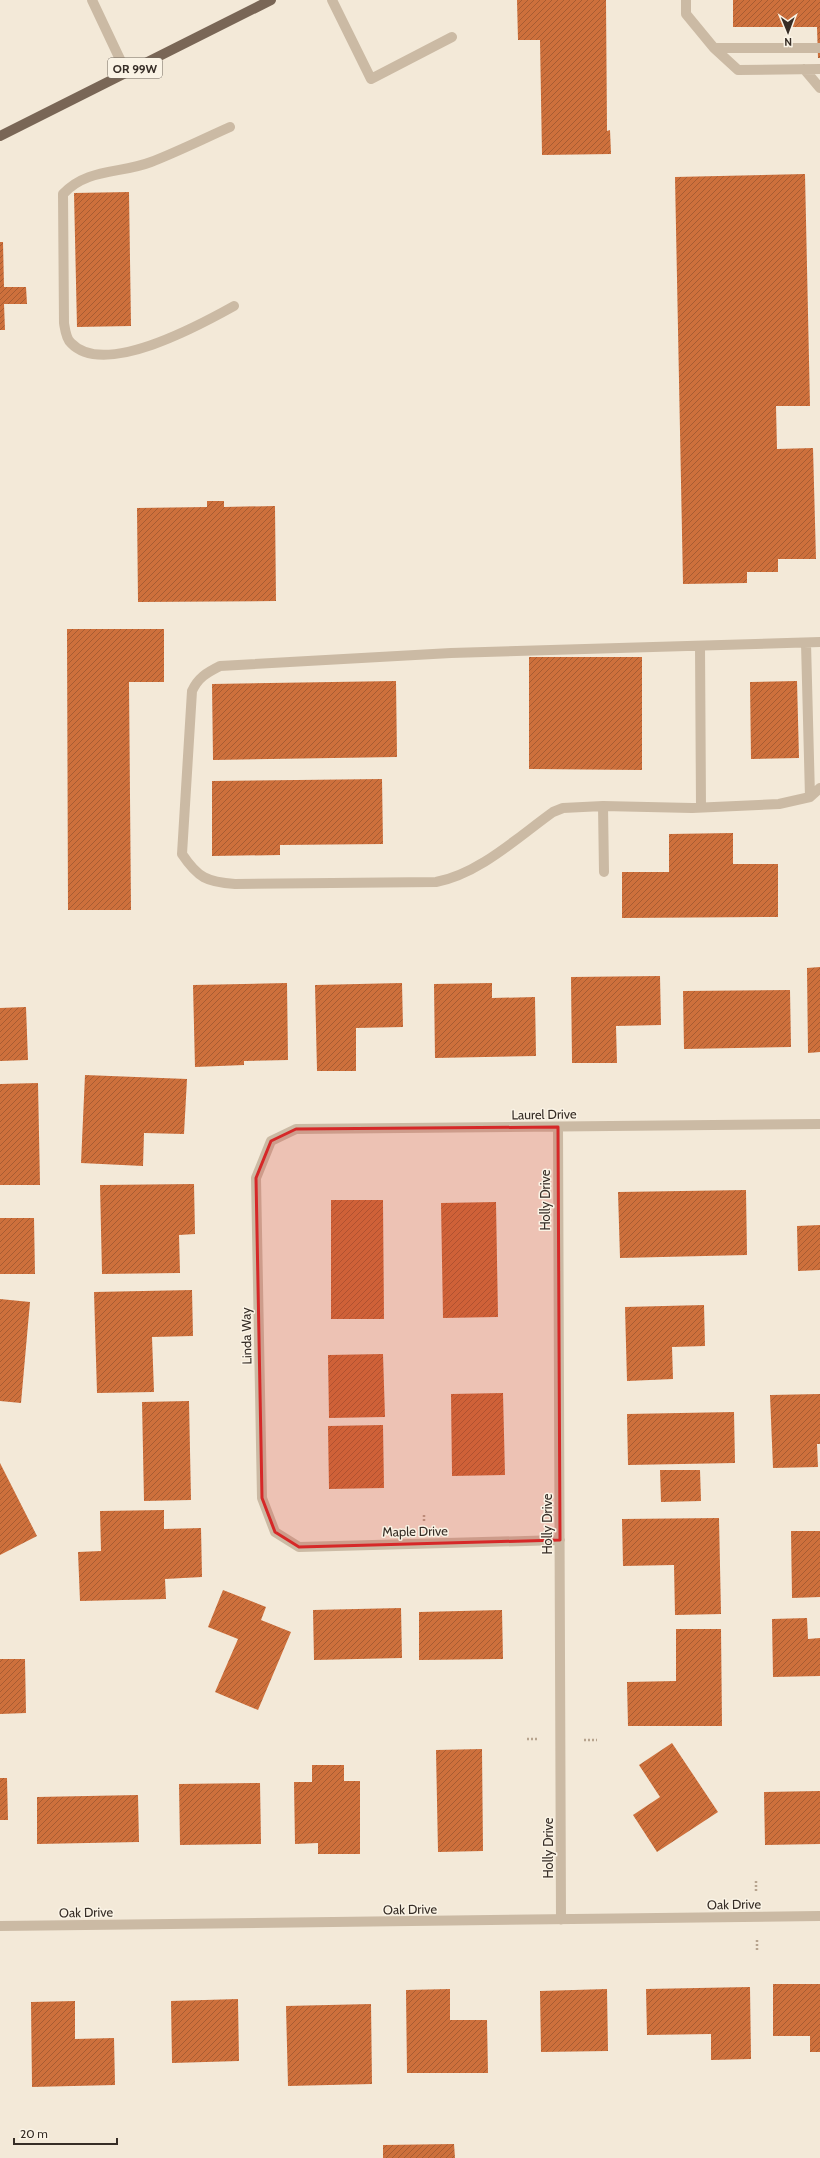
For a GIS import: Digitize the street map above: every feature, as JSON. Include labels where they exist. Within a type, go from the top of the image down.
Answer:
[{"type":"main road","name":"OR 99W","points":[[0,136],[271,0]]},
{"type":"street","points":[[92,0],[126,72]]},
{"type":"street","points":[[332,0],[371,79],[452,37]]},
{"type":"street","points":[[686,0],[686,14],[714,48],[738,70],[820,69]]},
{"type":"street","points":[[714,48],[820,48]]},
{"type":"street","points":[[804,69],[820,88]]},
{"type":"street","points":[[230,127],[149,163],[104,172],[72,183],[63,194],[64,323],[69,342],[80,351],[103,355],[130,352],[150,346],[200,325],[234,306]]},
{"type":"street","points":[[820,642],[451,653],[220,666],[205,673],[197,681],[192,692],[182,854],[193,870],[204,879],[235,884],[436,882],[452,879],[470,871],[553,812],[563,808],[603,806],[701,808],[779,804],[810,797],[820,788]]},
{"type":"street","points":[[806,643],[810,797]]},
{"type":"street","points":[[700,646],[701,808]]},
{"type":"street","points":[[603,806],[604,872]]},
{"type":"street","name":"Laurel Drive","points":[[272,1141],[296,1129],[820,1124]]},
{"type":"street","name":"Holly Drive","points":[[558,1127],[561,1920]]},
{"type":"street","name":"Linda Way","points":[[272,1141],[256,1178],[262,1498],[275,1532]]},
{"type":"street","name":"Maple Drive","points":[[275,1532],[299,1547],[560,1540]]},
{"type":"street","name":"Oak Drive","points":[[0,1926],[820,1916]]},
{"type":"highlighted area","points":[[558,1127],[560,1540],[299,1547],[275,1532],[262,1498],[256,1178],[271,1141],[296,1129]]},
{"type":"building","points":[[517,0],[606,0],[607,131],[610,130],[611,154],[542,155],[540,40],[518,40]]},
{"type":"building","points":[[733,0],[820,0],[820,58],[818,58],[817,27],[733,27]]},
{"type":"building","points":[[805,174],[810,406],[776,406],[777,449],[813,448],[816,559],[778,559],[778,572],[747,572],[747,583],[683,584],[675,177]]},
{"type":"building","points":[[129,192],[131,326],[77,327],[74,193]]},
{"type":"building","points":[[0,242],[3,242],[4,287],[26,287],[27,304],[4,304],[5,330],[0,330]]},
{"type":"building","points":[[207,501],[224,501],[224,507],[275,506],[276,601],[138,602],[137,508],[207,507]]},
{"type":"building","points":[[67,629],[164,629],[164,682],[129,682],[131,910],[68,910]]},
{"type":"building","points":[[529,657],[642,657],[642,770],[529,769]]},
{"type":"building","points":[[396,681],[397,757],[213,760],[212,684]]},
{"type":"building","points":[[797,681],[799,758],[751,759],[750,682]]},
{"type":"building","points":[[382,779],[383,844],[280,845],[280,855],[212,856],[212,781]]},
{"type":"building","points":[[733,833],[733,864],[778,864],[778,917],[622,918],[622,872],[669,872],[669,834]]},
{"type":"building","points":[[820,967],[820,1052],[808,1053],[807,968]]},
{"type":"building","points":[[660,976],[661,1025],[616,1026],[617,1063],[572,1063],[571,977]]},
{"type":"building","points":[[287,983],[288,1060],[244,1061],[244,1065],[195,1067],[193,985]]},
{"type":"building","points":[[402,983],[403,1027],[356,1028],[356,1071],[317,1071],[315,985]]},
{"type":"building","points":[[492,983],[492,998],[535,997],[536,1056],[435,1058],[434,984]]},
{"type":"building","points":[[790,990],[791,1047],[684,1049],[683,991]]},
{"type":"building","points":[[26,1007],[28,1060],[0,1061],[0,1008]]},
{"type":"building","points":[[85,1075],[187,1079],[184,1134],[144,1133],[143,1166],[81,1163]]},
{"type":"building","points":[[38,1083],[40,1185],[0,1185],[0,1084]]},
{"type":"building","points":[[194,1184],[195,1234],[179,1235],[180,1273],[102,1274],[100,1185]]},
{"type":"building","points":[[746,1190],[747,1255],[620,1258],[618,1192]]},
{"type":"building","points":[[331,1200],[383,1200],[384,1319],[331,1319]]},
{"type":"building","points":[[496,1202],[498,1317],[443,1318],[441,1203]]},
{"type":"building","points":[[0,1218],[34,1218],[35,1274],[0,1274]]},
{"type":"building","points":[[820,1225],[820,1270],[798,1271],[797,1226]]},
{"type":"building","points":[[192,1290],[193,1336],[152,1337],[154,1392],[97,1393],[94,1292]]},
{"type":"building","points":[[0,1299],[30,1302],[21,1403],[0,1401]]},
{"type":"building","points":[[704,1305],[705,1346],[672,1347],[673,1379],[627,1381],[625,1307]]},
{"type":"building","points":[[383,1354],[385,1417],[329,1418],[328,1355]]},
{"type":"building","points":[[503,1393],[505,1475],[452,1476],[451,1394]]},
{"type":"building","points":[[820,1394],[820,1444],[817,1444],[818,1467],[773,1468],[770,1395]]},
{"type":"building","points":[[189,1401],[191,1500],[144,1501],[142,1402]]},
{"type":"building","points":[[734,1412],[735,1463],[628,1465],[627,1414]]},
{"type":"building","points":[[383,1425],[384,1488],[329,1489],[328,1426]]},
{"type":"building","points":[[0,1463],[37,1536],[0,1555]]},
{"type":"building","points":[[660,1470],[700,1470],[701,1501],[661,1502]]},
{"type":"building","points":[[164,1510],[164,1529],[201,1528],[202,1577],[165,1579],[166,1599],[80,1601],[78,1552],[101,1551],[100,1511]]},
{"type":"building","points":[[719,1518],[721,1614],[675,1615],[674,1565],[623,1566],[622,1519]]},
{"type":"building","points":[[791,1531],[820,1531],[820,1597],[792,1598]]},
{"type":"building","points":[[223,1590],[266,1607],[261,1620],[291,1632],[258,1710],[215,1692],[238,1639],[208,1627]]},
{"type":"building","points":[[401,1608],[402,1658],[314,1660],[313,1610]]},
{"type":"building","points":[[502,1610],[503,1659],[419,1660],[419,1612]]},
{"type":"building","points":[[807,1618],[808,1639],[820,1638],[820,1676],[773,1677],[772,1619]]},
{"type":"building","points":[[676,1629],[721,1629],[722,1726],[628,1726],[627,1682],[676,1681]]},
{"type":"building","points":[[0,1659],[25,1659],[26,1713],[0,1714]]},
{"type":"building","points":[[672,1743],[718,1812],[657,1852],[633,1815],[660,1797],[639,1765]]},
{"type":"building","points":[[482,1749],[483,1851],[438,1852],[436,1750]]},
{"type":"building","points":[[312,1765],[344,1765],[344,1781],[360,1781],[360,1854],[318,1854],[318,1843],[295,1844],[294,1782],[312,1782]]},
{"type":"building","points":[[0,1778],[7,1778],[8,1820],[0,1820]]},
{"type":"building","points":[[260,1783],[261,1844],[180,1845],[179,1784]]},
{"type":"building","points":[[820,1791],[820,1844],[765,1845],[764,1792]]},
{"type":"building","points":[[138,1795],[139,1842],[37,1844],[37,1797]]},
{"type":"building","points":[[773,1984],[820,1984],[820,2052],[810,2052],[810,2036],[773,2036]]},
{"type":"building","points":[[750,1987],[751,2059],[711,2060],[711,2034],[647,2035],[646,1989]]},
{"type":"building","points":[[450,1989],[450,2020],[487,2020],[488,2073],[407,2073],[406,1990]]},
{"type":"building","points":[[607,1989],[608,2051],[541,2052],[540,1991]]},
{"type":"building","points":[[238,1999],[239,2061],[172,2063],[171,2001]]},
{"type":"building","points":[[75,2001],[75,2039],[114,2038],[115,2085],[32,2087],[31,2002]]},
{"type":"building","points":[[371,2004],[372,2084],[288,2086],[286,2006]]},
{"type":"building","points":[[454,2144],[455,2158],[383,2158],[383,2145]]}]
